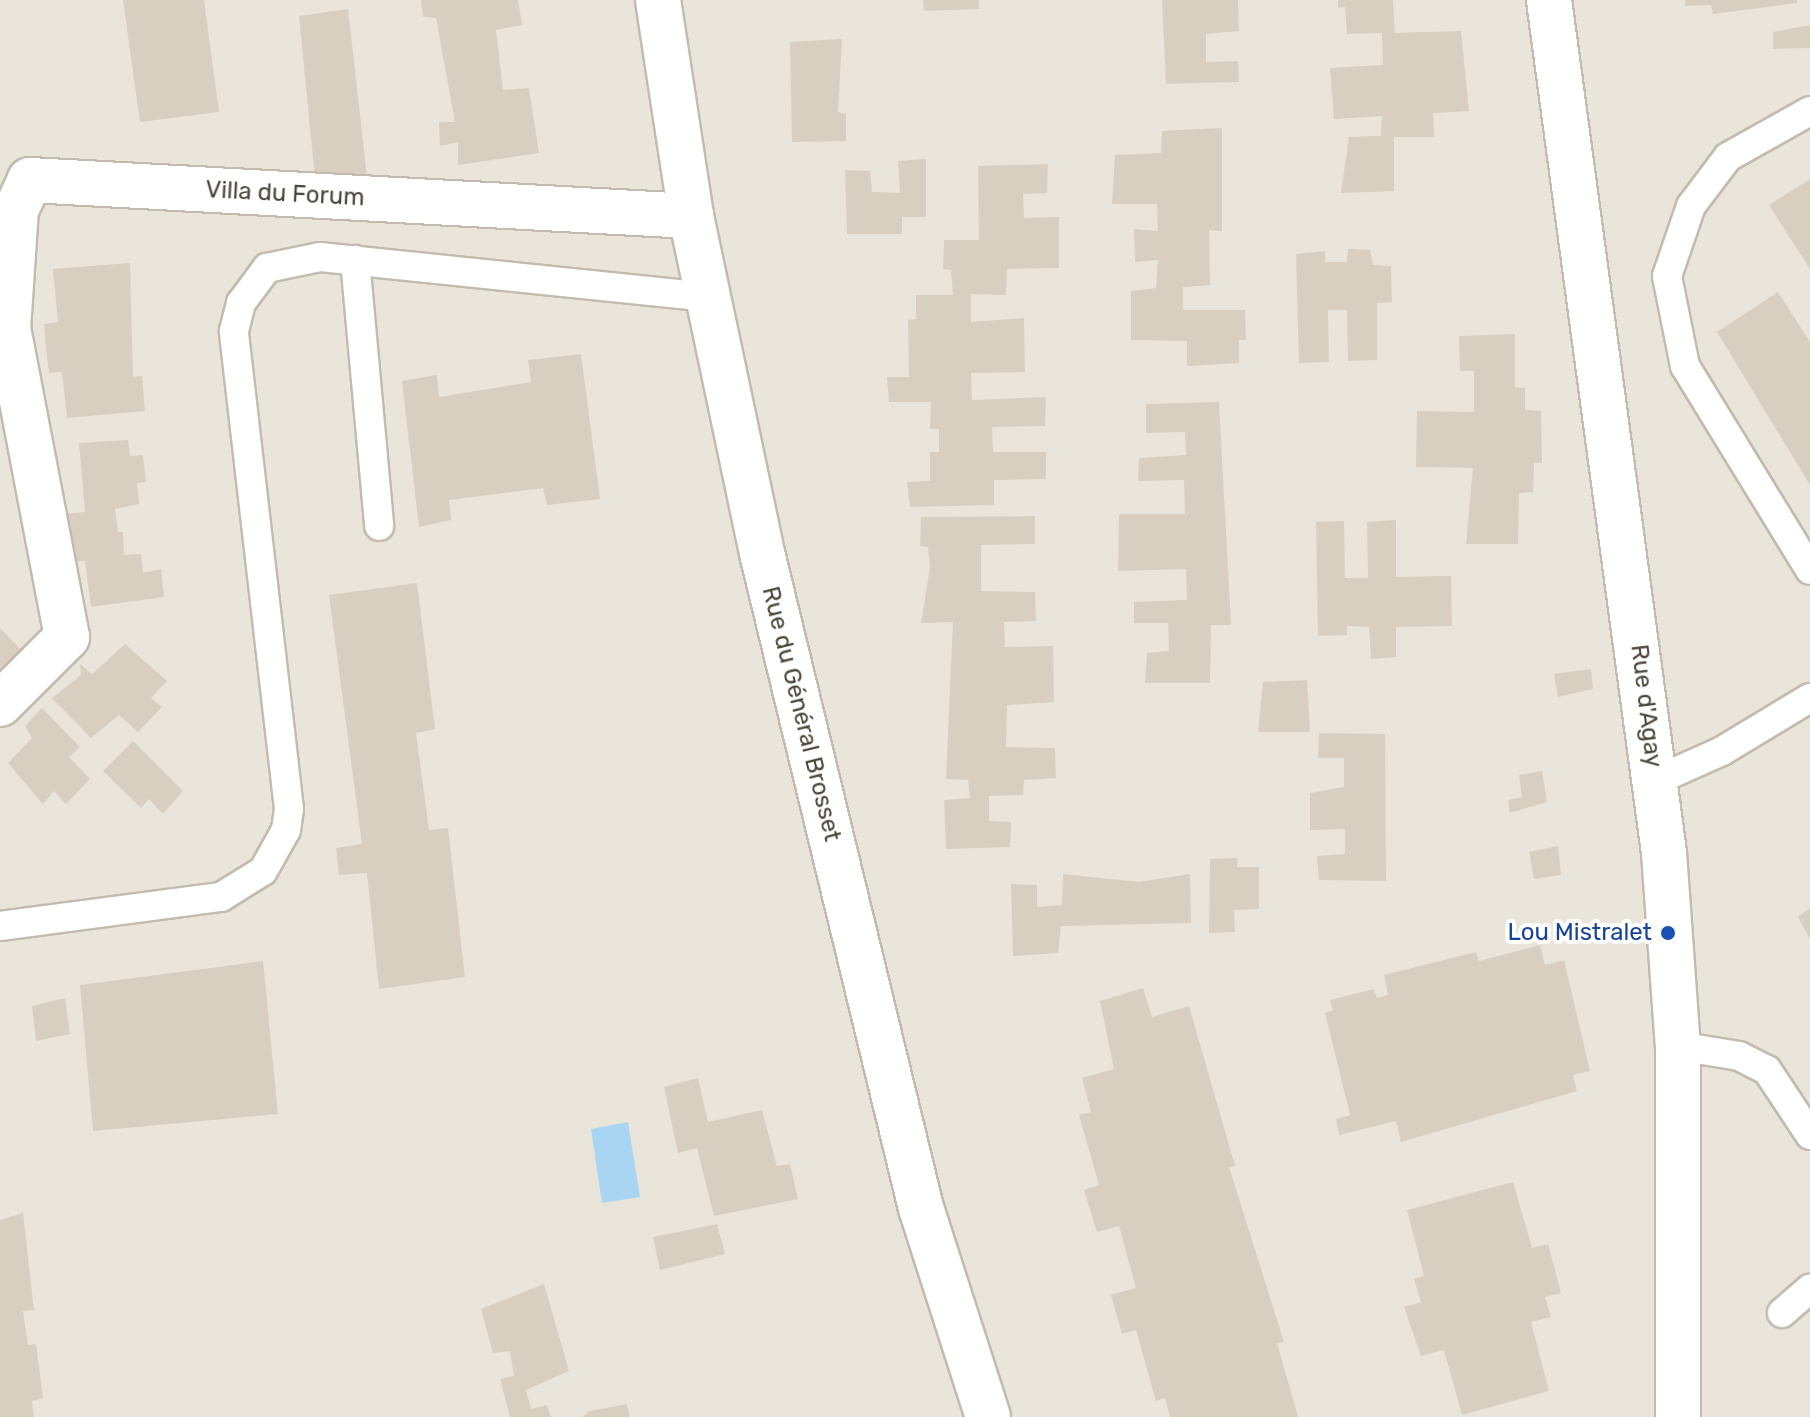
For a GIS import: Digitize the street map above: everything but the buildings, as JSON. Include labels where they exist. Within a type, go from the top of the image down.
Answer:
[{"type":"street","name":"Rue du Général Brosset","points":[[658,0],[691,216],[763,557],[921,1208],[988,1417]]},
{"type":"street","name":"Rue d'Agay","points":[[1549,0],[1655,781],[1678,1046],[1678,1417]]},
{"type":"street","name":"Villa du Forum","points":[[0,704],[67,637],[4,329],[16,210],[30,180],[691,216]]},
{"type":"lane","points":[[1810,111],[1728,157],[1691,206],[1667,276],[1685,366],[1810,570]]},
{"type":"lane","points":[[0,926],[221,897],[263,871],[279,846],[289,809],[234,331],[241,303],[267,268],[320,257],[709,297]]},
{"type":"lane","points":[[355,260],[379,526]]},
{"type":"lane","points":[[1655,781],[1722,751],[1810,698]]},
{"type":"lane","points":[[1678,1046],[1739,1056],[1767,1070],[1810,1135]]},
{"type":"lane","points":[[1782,1313],[1810,1289]]},
{"type":"shaded area","points":[[0,0],[1810,0],[1810,1417],[0,1417]]},
{"type":"water","points":[[628,1122],[640,1197],[602,1203],[591,1129]]},
{"type":"place","name":"Lou Mistralet","points":[[1668,933]]}]
